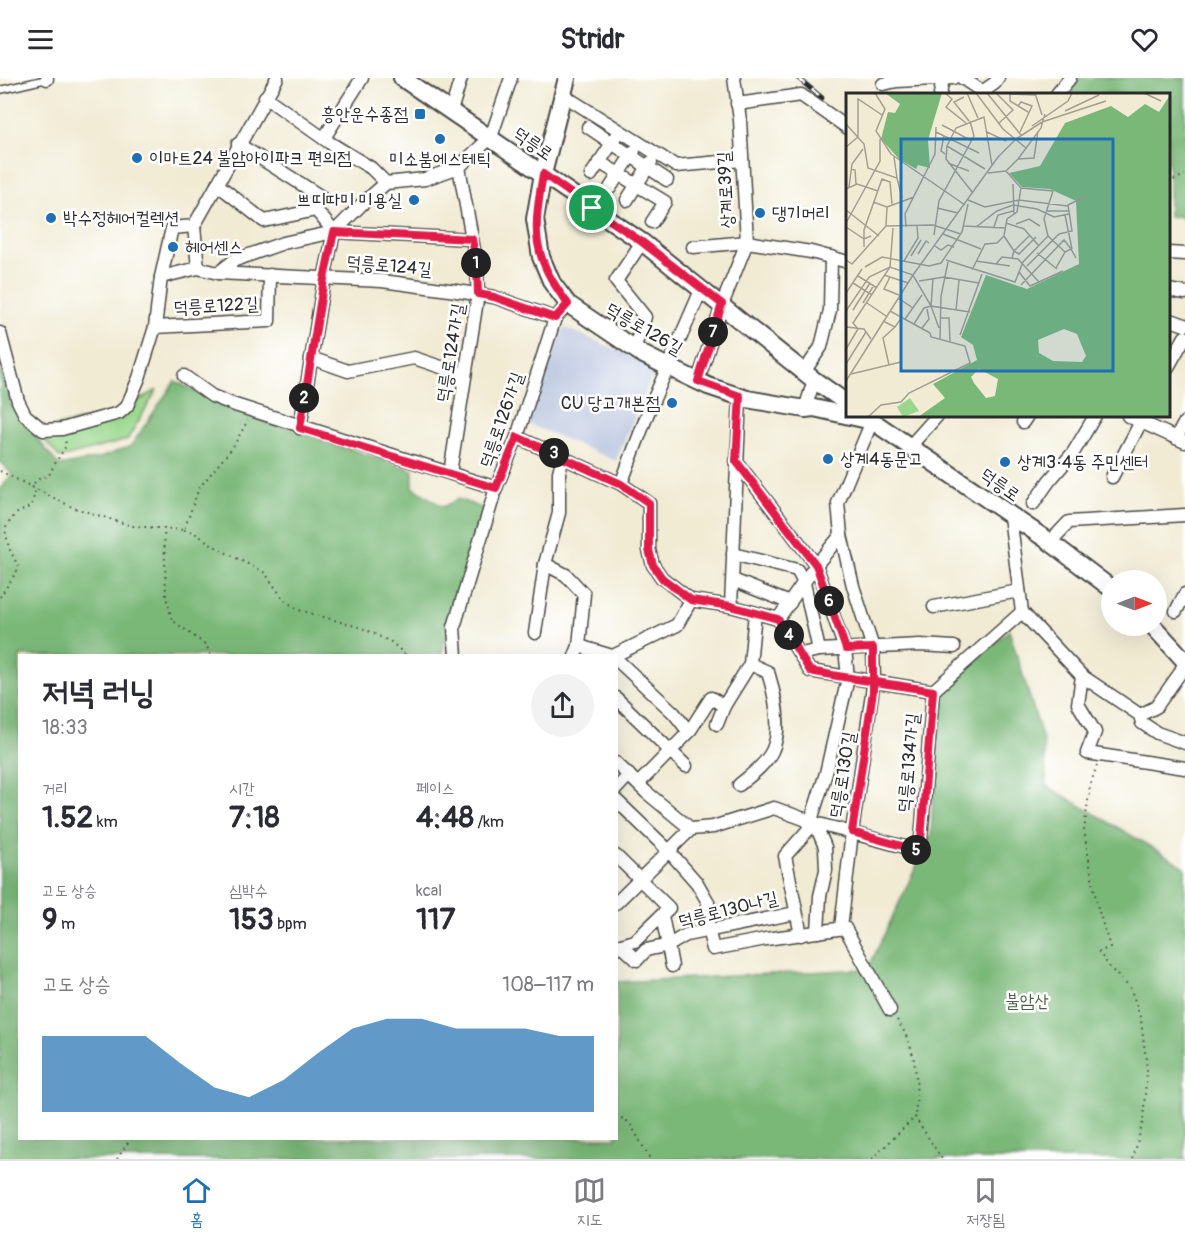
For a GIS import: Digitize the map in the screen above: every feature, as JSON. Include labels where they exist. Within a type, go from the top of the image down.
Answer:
[{"type":"main road","name":"덕릉로","points":[[402,78],[642,242],[809,376],[846,403]]},
{"type":"main road","name":"덕릉로126길","points":[[565,86],[543,174],[535,219],[541,257],[552,283],[568,304],[634,349],[698,381],[747,399],[846,414]]},
{"type":"main road","name":"덕릉로","points":[[868,418],[911,445],[1050,542],[1101,581]]},
{"type":"main road","points":[[1161,636],[1185,661]]},
{"type":"street","points":[[324,138],[362,78]]},
{"type":"street","points":[[451,111],[461,78]]},
{"type":"street","points":[[265,97],[371,168],[386,183],[425,179],[459,167],[491,137],[511,78]]},
{"type":"street","name":"상계로39길","points":[[722,304],[747,242],[734,78]]},
{"type":"street","points":[[962,78],[984,93],[998,78]]},
{"type":"street","points":[[1058,93],[1070,78]]},
{"type":"street","points":[[161,277],[198,268],[194,226],[275,79]]},
{"type":"street","points":[[883,86],[897,81],[948,79]]},
{"type":"street","points":[[941,93],[948,79]]},
{"type":"street","points":[[565,86],[621,131],[676,166],[742,160]]},
{"type":"street","points":[[737,104],[801,95],[846,127]]},
{"type":"street","points":[[588,127],[667,180]]},
{"type":"street","points":[[591,175],[621,131]]},
{"type":"street","points":[[610,188],[639,142]]},
{"type":"street","points":[[238,144],[320,196],[316,210]]},
{"type":"street","points":[[627,200],[657,154]]},
{"type":"street","points":[[599,162],[665,202],[652,222]]},
{"type":"street","name":"덕릉로124가길","points":[[450,473],[478,294],[477,266],[459,167]]},
{"type":"street","name":"덕릉로124길","points":[[300,428],[324,279],[334,232],[386,183]]},
{"type":"street","points":[[217,184],[264,221],[316,210]]},
{"type":"street","points":[[316,210],[334,232]]},
{"type":"street","name":"덕릉로122길","points":[[0,333],[18,401],[25,415],[43,430],[62,429],[119,413],[127,406],[139,378],[155,327],[161,277],[172,228],[194,226]]},
{"type":"street","name":"덕릉로124길","points":[[218,273],[235,260],[283,243],[334,232],[472,239]]},
{"type":"street","points":[[634,349],[645,317],[616,281],[642,242]]},
{"type":"street","points":[[693,247],[747,242],[811,252],[846,261]]},
{"type":"street","points":[[1170,253],[1185,254]]},
{"type":"street","points":[[805,409],[809,376],[821,347],[830,309],[831,257]]},
{"type":"street","name":"덕릉로124길","points":[[198,268],[218,273],[382,281],[478,294],[494,297],[555,318]]},
{"type":"street","name":"덕릉로122길","points":[[155,327],[269,321],[270,275]]},
{"type":"street","points":[[621,484],[702,288]]},
{"type":"street","points":[[1170,290],[1185,293]]},
{"type":"street","name":"덕릉로126가길","points":[[456,654],[454,627],[496,488],[517,437],[555,318],[568,304]]},
{"type":"street","points":[[698,381],[722,304]]},
{"type":"street","points":[[1170,320],[1185,325]]},
{"type":"street","points":[[1170,363],[1185,337]]},
{"type":"street","points":[[311,358],[348,371],[414,358],[465,375]]},
{"type":"street","points":[[184,376],[212,396],[235,405],[300,428],[496,488]]},
{"type":"street","points":[[731,606],[740,396]]},
{"type":"street","points":[[911,445],[936,417]]},
{"type":"street","name":"덕릉로","points":[[1033,504],[1073,453],[1094,417]]},
{"type":"street","name":"덕릉로130길","points":[[691,829],[713,827],[774,808],[813,822],[852,832],[874,680],[873,648],[853,586],[841,535],[838,503],[868,418]]},
{"type":"street","points":[[1112,477],[1142,418],[1180,440],[1185,422]]},
{"type":"street","points":[[517,437],[621,484],[649,503],[649,550],[653,565],[662,578],[691,600],[731,606],[778,619],[810,671],[933,691]]},
{"type":"street","points":[[535,633],[545,564],[559,513],[559,472],[563,457]]},
{"type":"street","name":"덕릉로130길","points":[[736,461],[816,565],[846,649],[848,678],[813,822]]},
{"type":"street","points":[[1050,542],[1069,522],[1185,515]]},
{"type":"street","points":[[1010,516],[1022,612],[1082,676],[1140,715],[1142,723],[1157,733],[1185,743]]},
{"type":"street","points":[[778,619],[816,565],[841,535]]},
{"type":"street","points":[[733,554],[797,570],[804,583],[819,650]]},
{"type":"street","points":[[545,564],[566,575],[584,594],[577,651],[599,654]]},
{"type":"street","points":[[733,580],[790,603]]},
{"type":"street","points":[[934,607],[1019,591]]},
{"type":"street","points":[[1176,611],[1185,594]]},
{"type":"street","points":[[617,654],[677,625],[691,600]]},
{"type":"street","name":"덕릉로134가길","points":[[852,832],[920,851],[933,691],[1022,612]]},
{"type":"street","points":[[717,724],[724,705],[750,664],[755,613]]},
{"type":"street","points":[[801,654],[819,650],[920,645],[954,647]]},
{"type":"street","points":[[618,661],[674,713],[689,732]]},
{"type":"street","points":[[1140,715],[1156,706],[1180,673],[1185,661]]},
{"type":"street","points":[[739,785],[760,767],[772,751],[778,730],[773,688],[768,672],[750,664]]},
{"type":"street","points":[[1082,676],[1078,704],[1095,732],[1087,753],[1185,768]]},
{"type":"street","points":[[618,788],[671,752],[689,732],[711,698],[724,705]]},
{"type":"street","points":[[618,700],[686,766]]},
{"type":"street","points":[[618,765],[691,829],[618,901]]},
{"type":"street","points":[[620,804],[668,850],[697,884],[708,902],[709,931]]},
{"type":"street","points":[[813,822],[825,847],[826,870],[820,896],[818,932]]},
{"type":"street","name":"덕릉로130나길","points":[[801,934],[786,856],[813,822]]},
{"type":"street","points":[[852,832],[841,928],[845,928],[890,1011]]},
{"type":"street","points":[[618,858],[669,908],[635,941],[618,945]]},
{"type":"street","name":"덕릉로130나길","points":[[618,945],[637,960],[646,950],[669,945],[686,935],[796,913]]},
{"type":"street","points":[[662,916],[669,945]]},
{"type":"street","name":"덕릉로130나길","points":[[709,931],[713,949],[841,928]]},
{"type":"street","name":"덕릉로130나길","points":[[669,945],[672,966]]},
{"type":"lane","points":[[0,90],[47,78]]},
{"type":"path","points":[[1170,181],[1185,175]]},
{"type":"path","points":[[184,530],[199,488],[233,447],[254,410]]},
{"type":"path","points":[[31,486],[39,479],[50,475],[66,446],[62,429]]},
{"type":"path","points":[[0,471],[72,507],[132,526],[193,532],[219,549],[265,573],[284,600],[299,610],[362,628],[391,642],[405,654]]},
{"type":"path","points":[[0,597],[19,568],[9,548],[4,529],[14,515],[31,506],[35,493],[31,486]]},
{"type":"path","points":[[164,528],[166,596],[172,620],[206,645],[210,654]]},
{"type":"path","points":[[1100,756],[1090,786],[1084,831],[1097,906],[1110,947],[1100,952],[1110,968],[1131,989],[1141,1020],[1147,1068],[1143,1121],[1133,1159]]},
{"type":"path","points":[[890,1011],[906,1032],[916,1060],[915,1117],[942,1159]]},
{"type":"path","points":[[618,1116],[630,1123],[650,1159]]},
{"type":"path","points":[[872,1159],[915,1117]]},
{"type":"path","points":[[117,1159],[130,1140]]},
{"type":"shaded area","points":[[564,327],[656,367],[616,461],[524,422]]},
{"type":"green space","points":[[1078,78],[1185,78],[1185,220],[1178,216],[1170,217],[1170,93],[1070,93]]},
{"type":"green space","name":"불암산","points":[[0,362],[11,405],[59,466],[100,458],[131,446],[175,381],[234,410],[413,470],[413,487],[443,507],[458,499],[490,511],[441,654],[18,654],[18,1140],[618,1140],[618,982],[868,969],[931,835],[938,696],[1009,630],[1043,740],[1047,786],[1185,867],[1185,1159],[0,1159],[0,490],[12,474],[0,462]]},
{"type":"green space","points":[[157,390],[127,440],[60,458],[37,431],[121,411]]},
{"type":"railway","points":[[798,78],[822,98]]},
{"type":"place","name":"흥안운수종점","points":[[420,114]]},
{"type":"place","name":"미소붐에스테틱","points":[[440,139]]},
{"type":"place","name":"이마트24 불암아이파크 편의점","points":[[137,158]]},
{"type":"place","name":"쁘띠따미 미용실","points":[[414,200]]},
{"type":"place","name":"댕기머리","points":[[760,213]]},
{"type":"place","name":"박수정헤어컬렉션","points":[[51,218]]},
{"type":"place","name":"헤어센스","points":[[173,247]]},
{"type":"place","name":"CU 당고개본점","points":[[672,403]]},
{"type":"place","name":"상계4동문고","points":[[828,459]]},
{"type":"place","name":"상계3·4동 주민센터","points":[[1005,462]]},
{"type":"route","points":[[592,208],[543,174],[535,219],[537,238],[541,257],[552,283],[568,304],[555,318],[494,297],[478,294],[477,266],[472,239],[334,232],[324,279],[300,428],[496,488],[517,437],[621,484],[649,503],[649,550],[653,565],[662,578],[691,600],[731,606],[778,619],[810,671],[874,680],[933,691],[920,851],[852,832],[873,691],[874,680],[873,648],[846,649],[816,565],[736,461],[740,396],[698,381],[722,304],[642,242],[592,208]]}]
